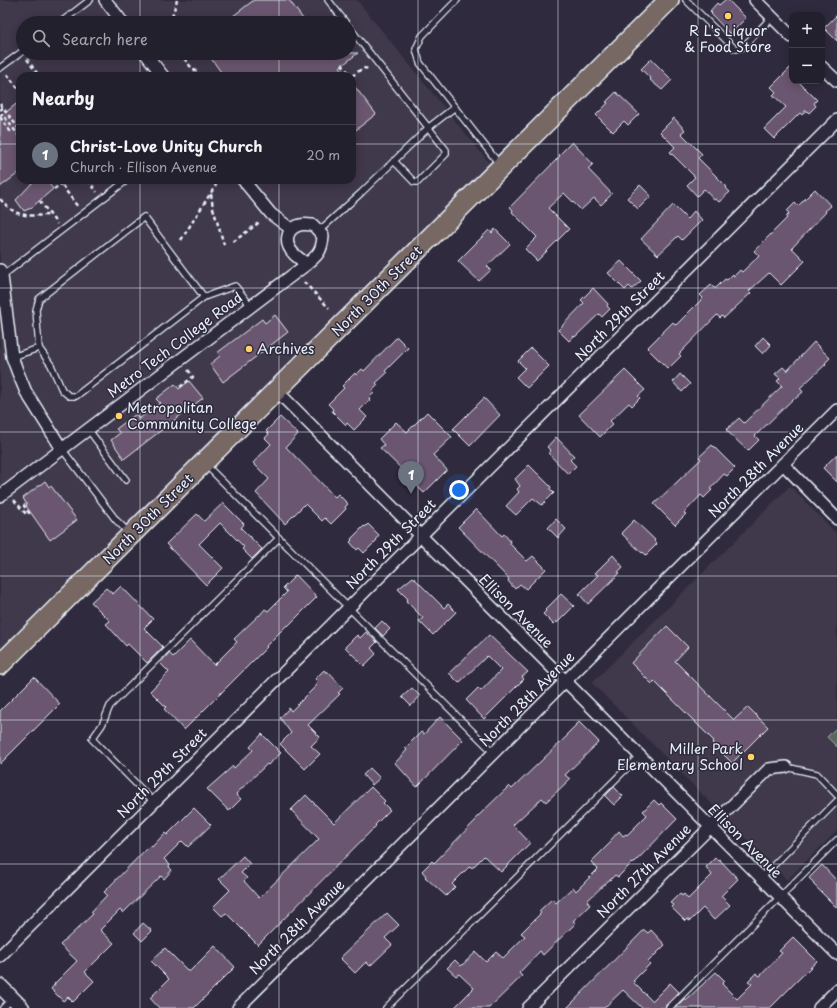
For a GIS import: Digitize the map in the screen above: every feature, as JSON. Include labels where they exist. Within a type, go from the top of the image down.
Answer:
[{"type":"highway","name":"North 30th Street","points":[[0,665],[669,0]]},
{"type":"street","points":[[105,0],[118,16]]},
{"type":"street","points":[[755,0],[789,34]]},
{"type":"street","points":[[150,60],[160,72]]},
{"type":"street","points":[[825,69],[837,82]]},
{"type":"street","name":"North 29th Street","points":[[0,956],[837,120]]},
{"type":"street","points":[[246,184],[270,214],[291,229]]},
{"type":"street","points":[[307,264],[294,254],[288,245],[287,237],[291,229],[301,224],[313,225],[318,231]]},
{"type":"street","name":"Metro Tech College Road","points":[[0,496],[307,264],[316,256],[322,247],[322,236],[318,231]]},
{"type":"street","points":[[1,273],[12,357],[26,392],[62,449]]},
{"type":"street","name":"Ellison Avenue","points":[[276,391],[837,954]]},
{"type":"street","name":"North 28th Avenue","points":[[238,1008],[837,410]]},
{"type":"street","points":[[783,464],[837,519]]},
{"type":"street","name":"North 27th Avenue","points":[[528,1008],[769,769],[786,767]]},
{"type":"street","points":[[0,986],[12,1005]]},
{"type":"street","points":[[819,1008],[837,990]]},
{"type":"lane","points":[[69,16],[90,0]]},
{"type":"lane","points":[[328,0],[341,16]]},
{"type":"lane","points":[[457,0],[422,36],[416,49],[420,63],[501,167]]},
{"type":"lane","points":[[686,0],[735,49],[743,47],[772,17]]},
{"type":"lane","points":[[356,36],[446,150],[446,154],[418,182],[414,182],[394,161]]},
{"type":"lane","points":[[0,68],[16,56]]},
{"type":"lane","points":[[318,231],[428,128],[455,108]]},
{"type":"lane","points":[[1,273],[122,184]]},
{"type":"lane","points":[[204,296],[144,217],[39,299],[36,310],[39,348],[51,365],[62,390],[69,396],[76,396],[204,296],[235,286],[251,306]]},
{"type":"lane","points":[[12,357],[39,348]]},
{"type":"lane","points":[[88,429],[126,480]]},
{"type":"lane","points":[[62,449],[116,520],[131,536]]},
{"type":"lane","points":[[204,463],[278,539],[494,753]]},
{"type":"lane","points":[[154,802],[92,739],[102,725],[110,706],[278,539]]},
{"type":"lane","points":[[386,1008],[639,756]]},
{"type":"lane","points":[[786,767],[817,774],[837,795]]},
{"type":"lane","points":[[761,878],[837,801]]},
{"type":"lane","points":[[669,1008],[837,840]]},
{"type":"path","points":[[172,16],[177,0]]},
{"type":"path","points":[[27,60],[36,72]]},
{"type":"path","points":[[185,60],[197,72]]},
{"type":"path","points":[[342,64],[348,72]]},
{"type":"path","points":[[356,73],[360,70]]},
{"type":"path","points":[[7,74],[16,86]]},
{"type":"path","points":[[0,104],[16,125]]},
{"type":"path","points":[[8,133],[10,131],[0,117],[2,114],[16,132]]},
{"type":"path","points":[[54,189],[61,184],[78,207]]},
{"type":"path","points":[[91,184],[96,191]]},
{"type":"path","points":[[181,240],[217,184]]},
{"type":"path","points":[[211,193],[213,208],[225,248]]},
{"type":"path","points":[[0,199],[10,210],[19,214],[33,216],[50,215]]},
{"type":"path","points":[[40,202],[55,221]]},
{"type":"path","points":[[233,242],[270,214]]},
{"type":"path","points":[[302,280],[329,308]]},
{"type":"path","points":[[180,387],[193,376],[186,368]]},
{"type":"path","points":[[14,499],[26,514],[29,513],[24,506],[25,504]]},
{"type":"shaded area","name":"Metropolitan Community College","points":[[0,0],[357,0],[491,165],[0,651]]},
{"type":"shaded area","name":"Miller Park Elementary School","points":[[790,486],[837,534],[837,831],[787,880],[592,683]]},
{"type":"green space","points":[[837,727],[837,747],[827,737]]},
{"type":"building","points":[[254,0],[289,0],[301,16],[233,16]]},
{"type":"building","name":"R L's Liquor & Food Store","points":[[725,0],[728,0],[746,18],[730,34],[711,14],[712,13],[710,11],[717,3],[719,5]]},
{"type":"building","points":[[837,15],[837,41],[825,29],[825,27]]},
{"type":"building","points":[[651,59],[672,80],[662,90],[650,80],[651,79],[641,69]]},
{"type":"building","points":[[212,60],[349,60],[340,67],[344,72],[221,72]]},
{"type":"building","points":[[789,69],[789,84],[801,84],[817,100],[814,103],[816,106],[809,113],[806,110],[802,115],[800,113],[774,139],[764,129],[786,107],[773,95],[776,92],[771,87]]},
{"type":"building","points":[[356,88],[376,114],[356,130]]},
{"type":"building","points":[[616,92],[639,114],[628,125],[624,121],[613,132],[596,115]]},
{"type":"building","points":[[16,104],[16,175],[0,187],[0,117]]},
{"type":"building","points":[[674,118],[685,130],[681,133],[702,154],[698,158],[727,187],[726,188],[730,192],[719,202],[716,199],[714,200],[704,189],[697,196],[687,185],[695,177],[670,152],[675,147],[660,132]]},
{"type":"building","points":[[572,142],[593,164],[588,169],[612,194],[601,205],[594,198],[581,210],[564,193],[548,208],[569,229],[537,261],[525,249],[537,237],[512,212],[513,210],[510,207]]},
{"type":"building","points":[[31,184],[49,184],[53,189],[31,208],[24,211],[16,200]]},
{"type":"building","points":[[640,185],[651,196],[638,209],[627,198]]},
{"type":"building","points":[[815,189],[831,206],[792,248],[805,261],[781,285],[769,273],[749,291],[751,293],[724,318],[722,316],[720,318],[717,315],[679,354],[681,356],[668,369],[647,348],[673,322],[676,325],[703,298],[700,295],[711,285],[716,288],[725,279],[727,280],[733,274],[734,276],[740,270],[742,272],[759,256],[754,251],[787,218],[786,217],[789,214],[787,211],[795,203],[798,206]]},
{"type":"building","points":[[673,205],[687,219],[694,211],[702,220],[682,240],[678,236],[658,255],[641,239]]},
{"type":"building","points":[[495,229],[510,244],[487,266],[491,270],[479,281],[458,261],[489,230],[492,233]]},
{"type":"building","points":[[621,261],[641,281],[632,289],[629,286],[625,290],[608,273]]},
{"type":"building","points":[[593,288],[608,304],[607,306],[610,309],[602,317],[599,314],[569,341],[558,330],[584,303],[581,300]]},
{"type":"building","name":"Archives","points":[[275,315],[288,332],[223,382],[210,364],[220,356],[217,353],[262,319],[265,323]]},
{"type":"building","points":[[397,337],[408,348],[385,371],[387,373],[376,383],[378,385],[372,391],[374,393],[369,398],[370,400],[360,410],[367,417],[354,430],[347,423],[346,425],[332,411],[333,409],[328,404],[344,388],[342,386],[355,373],[356,375],[362,369],[364,371]]},
{"type":"building","points":[[763,337],[771,345],[763,354],[755,346]]},
{"type":"building","points":[[814,342],[830,358],[825,363],[826,364],[800,388],[803,392],[795,399],[794,398],[755,436],[759,440],[748,451],[726,430],[739,418],[744,423],[782,386],[777,381],[780,378],[775,374],[783,367],[787,371]]},
{"type":"building","points":[[531,348],[549,366],[527,388],[516,377],[525,368],[518,361]]},
{"type":"building","points":[[625,370],[645,390],[638,396],[640,398],[632,406],[629,403],[610,421],[613,424],[600,437],[579,415]]},
{"type":"building","points":[[680,374],[690,384],[682,392],[673,382]]},
{"type":"building","points":[[189,381],[203,398],[124,459],[111,440],[120,433],[116,429],[136,414],[139,419],[160,403],[156,399],[175,384],[179,389]]},
{"type":"building","points":[[484,398],[500,415],[470,446],[453,429]]},
{"type":"building","points":[[427,412],[452,437],[433,455],[447,470],[424,493],[411,480],[412,479],[380,448],[384,445],[379,439],[396,422],[407,432]]},
{"type":"building","points":[[280,417],[298,434],[286,447],[335,497],[338,494],[348,504],[345,507],[346,509],[331,524],[325,518],[322,521],[305,504],[285,524],[256,493],[269,479],[253,463],[271,444],[265,438],[269,434],[266,431]]},
{"type":"building","points":[[556,437],[574,456],[570,460],[576,466],[568,474],[548,453],[551,451],[547,447]]},
{"type":"building","points":[[712,445],[735,468],[727,476],[724,474],[704,498],[701,495],[675,525],[654,504],[701,459],[699,457]]},
{"type":"building","points":[[837,454],[837,482],[823,468]]},
{"type":"building","points":[[529,465],[551,487],[550,489],[554,493],[542,505],[533,498],[516,515],[506,506],[519,492],[517,489],[520,486],[515,479]]},
{"type":"building","points":[[45,481],[49,487],[51,486],[77,520],[50,540],[26,506],[27,505],[23,498]]},
{"type":"building","points":[[223,503],[244,524],[241,528],[262,549],[252,559],[242,549],[244,547],[220,523],[199,544],[223,568],[206,585],[166,544],[197,514],[204,521]]},
{"type":"building","points":[[476,509],[502,536],[504,534],[511,542],[510,544],[527,561],[533,556],[546,569],[526,589],[520,584],[515,589],[508,581],[509,579],[458,527]]},
{"type":"building","points":[[556,519],[566,529],[558,538],[548,528]]},
{"type":"building","points":[[634,520],[655,540],[654,541],[657,544],[646,555],[621,533]]},
{"type":"building","points":[[368,524],[379,535],[376,539],[377,540],[364,553],[359,548],[357,550],[350,542],[352,540],[351,539],[364,526],[365,527]]},
{"type":"building","points":[[613,555],[623,567],[618,572],[620,573],[588,604],[579,594],[598,575],[595,573]]},
{"type":"building","points":[[296,575],[317,597],[266,646],[267,647],[184,730],[164,709],[166,707],[150,691],[169,672],[160,663],[169,653],[173,657],[190,640],[214,665],[237,642],[234,639],[265,609],[268,611],[287,592],[283,588]]},
{"type":"building","points":[[413,577],[444,608],[448,604],[456,612],[433,635],[419,621],[423,618],[406,601],[408,599],[398,589]]},
{"type":"building","points":[[121,586],[153,619],[144,628],[163,647],[147,663],[128,644],[126,646],[106,624],[110,621],[91,602],[106,588],[113,594]]},
{"type":"building","points":[[561,594],[574,606],[557,623],[556,621],[553,624],[543,614]]},
{"type":"building","points":[[382,621],[390,629],[383,636],[375,628]]},
{"type":"building","points":[[667,626],[688,647],[675,661],[734,720],[748,707],[768,727],[732,763],[712,743],[714,741],[654,681],[652,684],[631,663]]},
{"type":"building","points":[[366,632],[377,642],[371,648],[376,654],[364,666],[345,647],[357,635],[360,638]]},
{"type":"building","points":[[489,635],[528,672],[522,677],[524,679],[484,719],[466,700],[478,688],[481,691],[501,670],[487,656],[459,683],[449,673]]},
{"type":"building","points":[[324,670],[326,673],[327,671],[343,688],[338,693],[340,694],[308,725],[320,737],[311,746],[320,754],[305,769],[280,744],[291,733],[280,718],[289,708],[291,711],[317,685],[315,683],[317,681],[315,679]]},
{"type":"building","points":[[34,677],[60,704],[0,764],[0,711]]},
{"type":"building","points":[[412,688],[420,696],[411,706],[402,697]]},
{"type":"building","points":[[440,717],[463,740],[417,787],[395,763],[407,750],[405,748],[421,732],[424,734]]},
{"type":"building","points":[[579,722],[599,742],[565,775],[570,779],[546,802],[542,798],[513,825],[530,843],[501,872],[484,856],[472,868],[470,866],[452,884],[455,887],[446,896],[425,877],[426,876],[422,871],[432,861],[434,863],[476,820],[475,819],[509,786],[512,789],[568,735],[567,734]]},
{"type":"building","points":[[262,734],[281,753],[268,765],[267,764],[236,794],[241,799],[229,811],[207,789],[233,766],[234,768],[253,750],[250,747]]},
{"type":"building","points":[[370,768],[380,778],[372,785],[363,775]]},
{"type":"building","points":[[371,787],[385,801],[383,803],[390,810],[258,945],[226,913],[222,916],[213,907],[230,890],[219,879],[243,856],[250,864],[241,873],[247,878],[244,881],[259,898],[319,839],[291,810],[306,795],[334,823]]},
{"type":"building","points":[[614,787],[623,796],[614,805],[605,796]]},
{"type":"building","points":[[654,800],[659,805],[661,803],[677,819],[633,864],[632,863],[618,877],[615,875],[587,901],[590,905],[573,921],[576,923],[543,955],[540,951],[519,973],[522,976],[489,1008],[454,1008],[474,988],[459,974],[456,976],[447,968],[455,960],[461,966],[476,952],[486,962],[496,952],[503,958],[525,936],[521,933],[541,913],[539,911],[552,899],[556,903],[573,887],[576,891],[598,869],[591,862],[611,842],[610,841],[619,831],[623,836],[626,834],[627,835],[647,815],[643,811]]},
{"type":"building","points":[[194,808],[211,825],[188,847],[182,841],[164,859],[170,865],[169,867],[172,870],[164,879],[161,876],[123,913],[120,910],[100,930],[114,943],[85,972],[94,981],[73,1002],[68,997],[63,1001],[51,989],[54,984],[77,961],[60,945],[93,914],[91,912],[107,895],[104,892],[150,845],[152,847],[165,833],[167,835]]},
{"type":"building","points":[[715,858],[718,860],[719,859],[738,879],[721,896],[730,905],[714,920],[703,908],[690,921],[687,919],[685,921],[671,907],[673,905],[670,903],[680,893],[682,896],[684,894],[688,899],[712,875],[706,867]]},
{"type":"building","points":[[822,865],[837,881],[837,908],[809,878]]},
{"type":"building","points":[[387,913],[399,925],[385,938],[392,945],[370,966],[366,962],[355,973],[340,958]]},
{"type":"building","points":[[143,923],[152,931],[142,941],[134,933]]},
{"type":"building","points":[[644,930],[648,933],[651,930],[665,945],[648,962],[650,964],[633,981],[652,1001],[670,983],[679,992],[666,1005],[665,1008],[642,1008],[623,990],[604,1008],[567,1008]]},
{"type":"building","points":[[793,937],[817,961],[770,1008],[675,1008],[685,998],[686,1000],[716,972],[725,981],[722,984],[737,999],[752,984],[748,981],[756,973],[760,976],[782,953],[779,951]]},
{"type":"building","points":[[215,946],[235,967],[194,1008],[159,1008],[150,998],[169,979],[151,961],[165,948],[189,972]]},
{"type":"place","name":"R L's Liquor & Food Store","points":[[728,16]]},
{"type":"place","name":"Archives","points":[[249,349]]},
{"type":"place","name":"Metropolitan Community College","points":[[119,416]]},
{"type":"place","name":"Christ-Love Unity Church","points":[[411,494]]},
{"type":"place","name":"Miller Park Elementary School","points":[[751,757]]}]
